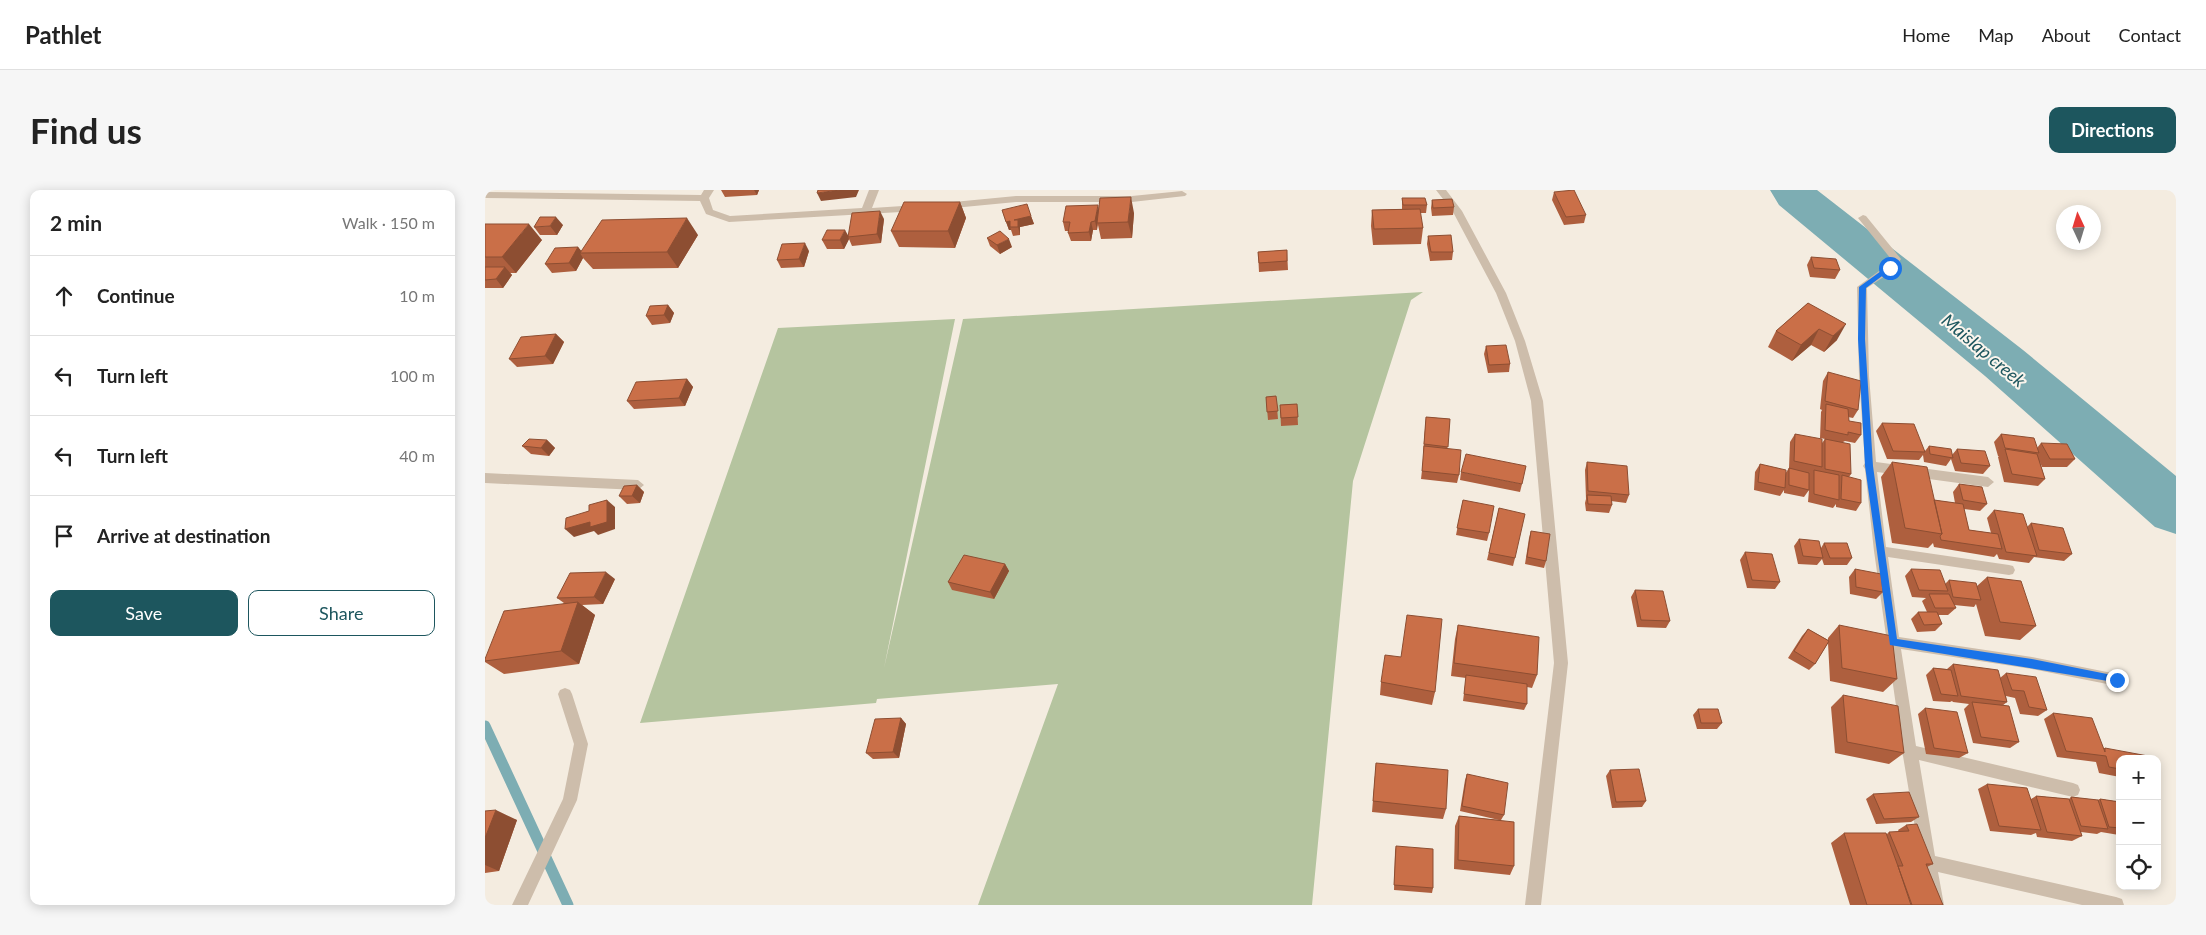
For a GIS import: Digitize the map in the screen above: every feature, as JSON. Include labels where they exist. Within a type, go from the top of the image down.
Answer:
[{"type":"street","points":[[866,210],[875,190]]},
{"type":"street","points":[[1441,190],[1461,219],[1501,293],[1520,341],[1537,401],[1561,663],[1533,905]]},
{"type":"street","points":[[485,195],[707,194],[709,212],[729,219],[866,210],[1017,194],[1132,199],[1182,194]]},
{"type":"street","points":[[1863,218],[1896,259],[1890,268],[1873,277],[1862,287],[1862,339],[1869,466],[1908,751],[1936,905]]},
{"type":"street","points":[[1869,466],[1988,482]]},
{"type":"street","points":[[485,478],[638,484]]},
{"type":"street","points":[[1880,551],[2009,570]]},
{"type":"street","points":[[1893,642],[2032,663],[2117,680]]},
{"type":"street","points":[[520,905],[569,800],[581,744],[565,694]]},
{"type":"street","points":[[1908,751],[2073,790]]},
{"type":"street","points":[[1928,862],[2116,905]]},
{"type":"green space","points":[[1423,292],[1411,300],[1353,481],[1312,905],[978,905],[1058,684],[877,699],[876,703],[640,723],[778,328],[955,319],[884,668],[963,319]]},
{"type":"building","points":[[818,190],[840,190],[817,193]]},
{"type":"building","points":[[1574,190],[1586,215],[1566,217],[1554,192]]},
{"type":"building","points":[[1131,197],[1128,222],[1097,223],[1100,198]]},
{"type":"building","points":[[1402,198],[1425,198],[1427,205],[1403,205]]},
{"type":"building","points":[[1452,199],[1454,207],[1433,208],[1432,200]]},
{"type":"building","points":[[904,202],[960,202],[948,231],[891,231]]},
{"type":"building","points":[[1027,204],[1031,216],[1014,220],[1018,220],[1018,227],[1010,227],[1010,221],[1006,222],[1002,210]]},
{"type":"building","points":[[1098,205],[1095,221],[1091,222],[1089,232],[1068,233],[1070,222],[1063,222],[1066,206]]},
{"type":"building","points":[[1420,209],[1423,228],[1374,229],[1372,210]]},
{"type":"building","points":[[880,211],[877,234],[848,237],[852,213]]},
{"type":"building","points":[[540,217],[556,217],[550,226],[534,227]]},
{"type":"building","points":[[687,218],[667,252],[580,253],[602,220]]},
{"type":"building","points":[[485,224],[529,224],[502,257],[485,257]]},
{"type":"building","points":[[827,230],[845,230],[840,240],[822,240]]},
{"type":"building","points":[[1000,231],[1009,239],[997,245],[987,238]]},
{"type":"building","points":[[1451,235],[1453,252],[1431,252],[1428,236]]},
{"type":"building","points":[[805,243],[799,259],[777,260],[782,244]]},
{"type":"building","points":[[578,247],[569,263],[545,264],[555,248]]},
{"type":"building","points":[[1287,250],[1287,261],[1259,263],[1258,252]]},
{"type":"building","points":[[1811,257],[1836,259],[1840,270],[1814,268]]},
{"type":"building","points":[[485,267],[505,267],[496,279],[485,280]]},
{"type":"building","points":[[1808,303],[1846,324],[1833,336],[1819,329],[1801,345],[1776,331]]},
{"type":"building","points":[[668,305],[664,315],[646,316],[650,306]]},
{"type":"building","points":[[556,334],[545,356],[509,359],[521,337]]},
{"type":"building","points":[[1506,345],[1510,364],[1489,365],[1486,346]]},
{"type":"building","points":[[1828,372],[1861,381],[1858,410],[1825,401]]},
{"type":"building","points":[[687,379],[679,398],[627,401],[636,382]]},
{"type":"building","points":[[1276,396],[1278,411],[1267,412],[1266,397]]},
{"type":"building","points":[[1297,404],[1298,417],[1281,418],[1280,405]]},
{"type":"building","points":[[1826,404],[1848,409],[1849,421],[1861,423],[1861,435],[1848,432],[1848,435],[1825,430]]},
{"type":"building","points":[[1426,417],[1450,419],[1448,447],[1424,444]]},
{"type":"building","points":[[1882,423],[1914,424],[1925,452],[1893,451]]},
{"type":"building","points":[[1795,434],[1822,439],[1822,467],[1794,461]]},
{"type":"building","points":[[2001,434],[2034,438],[2039,453],[2005,448]]},
{"type":"building","points":[[529,439],[547,440],[541,448],[522,446]]},
{"type":"building","points":[[1825,439],[1850,444],[1851,474],[1825,469]]},
{"type":"building","points":[[2041,443],[2067,444],[2075,459],[2050,459]]},
{"type":"building","points":[[1424,446],[1461,450],[1459,475],[1422,471]]},
{"type":"building","points":[[1929,446],[1951,449],[1953,458],[1930,454]]},
{"type":"building","points":[[1957,449],[1985,451],[1990,466],[1961,463]]},
{"type":"building","points":[[2005,449],[2037,454],[2045,479],[2012,474]]},
{"type":"building","points":[[1466,454],[1526,466],[1522,484],[1461,472]]},
{"type":"building","points":[[1587,462],[1627,466],[1629,495],[1588,491]]},
{"type":"building","points":[[1892,462],[1927,467],[1942,534],[1905,528]]},
{"type":"building","points":[[1760,464],[1786,470],[1785,488],[1758,482]]},
{"type":"building","points":[[1789,468],[1809,473],[1809,490],[1789,485]]},
{"type":"building","points":[[1814,470],[1839,475],[1839,500],[1814,494]]},
{"type":"building","points":[[1842,475],[1861,480],[1861,503],[1841,499]]},
{"type":"building","points":[[1959,484],[1982,487],[1987,504],[1963,500]]},
{"type":"building","points":[[637,485],[632,496],[619,496],[624,486]]},
{"type":"building","points":[[1587,495],[1611,496],[1612,505],[1588,504]]},
{"type":"building","points":[[607,500],[607,522],[590,527],[590,522],[565,529],[566,518],[589,511],[589,505]]},
{"type":"building","points":[[1463,500],[1494,506],[1489,533],[1457,528]]},
{"type":"building","points":[[1934,500],[1963,504],[1969,530],[1998,534],[2002,549],[1941,540],[1940,536],[1942,534]]},
{"type":"building","points":[[1499,508],[1525,514],[1515,558],[1489,553]]},
{"type":"building","points":[[1994,510],[2023,514],[2037,556],[2006,552]]},
{"type":"building","points":[[2031,523],[2063,528],[2072,554],[2039,550]]},
{"type":"building","points":[[1531,531],[1550,534],[1546,561],[1527,557]]},
{"type":"building","points":[[1799,539],[1819,541],[1823,558],[1803,556]]},
{"type":"building","points":[[1824,543],[1847,543],[1852,558],[1830,558]]},
{"type":"building","points":[[1745,552],[1772,554],[1780,582],[1752,580]]},
{"type":"building","points":[[964,555],[1005,564],[990,592],[948,582]]},
{"type":"building","points":[[1855,569],[1881,574],[1883,592],[1856,587]]},
{"type":"building","points":[[1911,569],[1940,570],[1948,591],[1919,590]]},
{"type":"building","points":[[606,572],[594,597],[557,598],[570,573]]},
{"type":"building","points":[[1987,577],[2021,581],[2036,626],[2000,622]]},
{"type":"building","points":[[1949,580],[1976,583],[1981,600],[1953,597]]},
{"type":"building","points":[[1635,590],[1663,591],[1670,621],[1641,620]]},
{"type":"building","points":[[1929,594],[1949,594],[1956,608],[1935,608]]},
{"type":"building","points":[[578,602],[561,651],[485,661],[504,611]]},
{"type":"building","points":[[1918,612],[1937,612],[1942,624],[1924,625]]},
{"type":"building","points":[[1407,615],[1442,619],[1435,692],[1381,682],[1385,655],[1401,657]]},
{"type":"building","points":[[1458,625],[1539,637],[1537,675],[1454,663]]},
{"type":"building","points":[[1839,625],[1892,636],[1897,679],[1842,668]]},
{"type":"building","points":[[1808,629],[1829,641],[1815,664],[1794,651]]},
{"type":"building","points":[[1953,664],[1998,670],[2007,702],[1961,696]]},
{"type":"building","points":[[1933,668],[1951,670],[1958,696],[1941,694]]},
{"type":"building","points":[[2006,673],[2036,677],[2047,710],[2029,707],[2024,691],[2012,690]]},
{"type":"building","points":[[1466,675],[1527,684],[1527,704],[1464,694]]},
{"type":"building","points":[[1843,695],[1898,706],[1904,753],[1847,742]]},
{"type":"building","points":[[1972,702],[2009,706],[2019,742],[1981,737]]},
{"type":"building","points":[[1925,708],[1957,712],[1968,753],[1934,748]]},
{"type":"building","points":[[1698,709],[1718,709],[1722,723],[1701,723]]},
{"type":"building","points":[[2053,713],[2092,718],[2105,752],[2105,748],[2143,755],[2116,755],[2116,768],[2109,767],[2106,756],[2066,751]]},
{"type":"building","points":[[901,718],[893,752],[866,753],[875,719]]},
{"type":"building","points":[[1376,763],[1448,770],[1446,809],[1373,801]]},
{"type":"building","points":[[1639,769],[1646,801],[1616,802],[1610,770]]},
{"type":"building","points":[[1467,774],[1508,783],[1504,815],[1462,806]]},
{"type":"building","points":[[1987,784],[2027,788],[2041,830],[1999,826]]},
{"type":"building","points":[[1909,792],[1919,817],[1884,819],[1873,794]]},
{"type":"building","points":[[2036,796],[2069,799],[2082,836],[2047,832]]},
{"type":"building","points":[[2071,797],[2098,800],[2108,829],[2081,826]]},
{"type":"building","points":[[2100,799],[2116,801],[2116,828],[2109,827]]},
{"type":"building","points":[[496,810],[485,838],[485,811]]},
{"type":"building","points":[[1459,816],[1514,822],[1514,866],[1458,860]]},
{"type":"building","points":[[1917,824],[1933,864],[1926,864],[1943,905],[1911,905],[1898,866],[1903,866],[1889,832],[1909,831],[1906,825]]},
{"type":"building","points":[[1844,833],[1886,833],[1912,905],[1867,905]]},
{"type":"building","points":[[1396,846],[1433,849],[1433,888],[1394,885]]},
{"type":"waterway","name":"Maislap creek","points":[[1792,190],[1795,195],[2004,363],[2176,510]]},
{"type":"waterway","points":[[485,726],[568,905]]},
{"type":"route","points":[[1890,268],[1873,277],[1862,287],[1862,339],[1869,466],[1893,642],[2032,663],[2117,680]]}]
